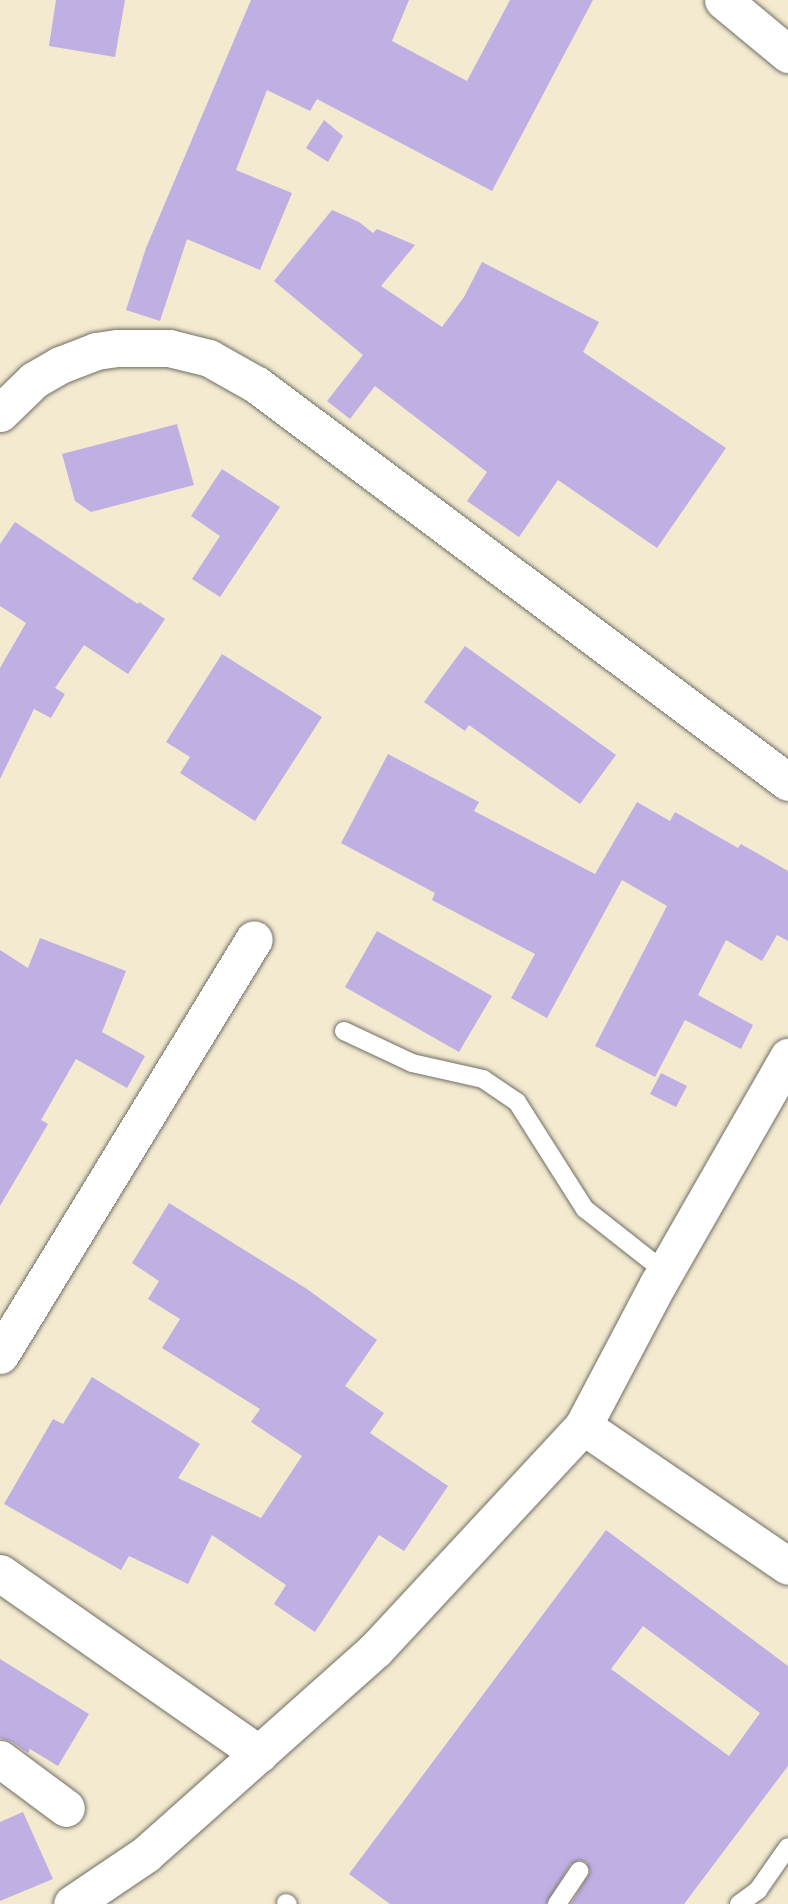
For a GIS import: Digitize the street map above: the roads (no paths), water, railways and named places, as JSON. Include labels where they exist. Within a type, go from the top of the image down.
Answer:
[{"type":"street","points":[[723,0],[788,54]]},
{"type":"street","points":[[0,413],[34,380],[60,365],[96,351],[169,348],[209,358],[257,385],[788,782]]},
{"type":"street","points":[[0,1355],[254,939]]},
{"type":"street","points":[[72,1904],[146,1854],[375,1650],[583,1426],[665,1272],[788,1057]]},
{"type":"street","points":[[583,1426],[788,1566]]},
{"type":"street","points":[[0,1573],[259,1754]]},
{"type":"street","points":[[1,1762],[66,1808]]},
{"type":"lane","points":[[344,1031],[412,1063],[483,1079],[517,1102],[585,1209],[665,1272]]},
{"type":"lane","points":[[739,1904],[758,1890],[788,1847]]},
{"type":"lane","points":[[556,1904],[579,1871]]}]
